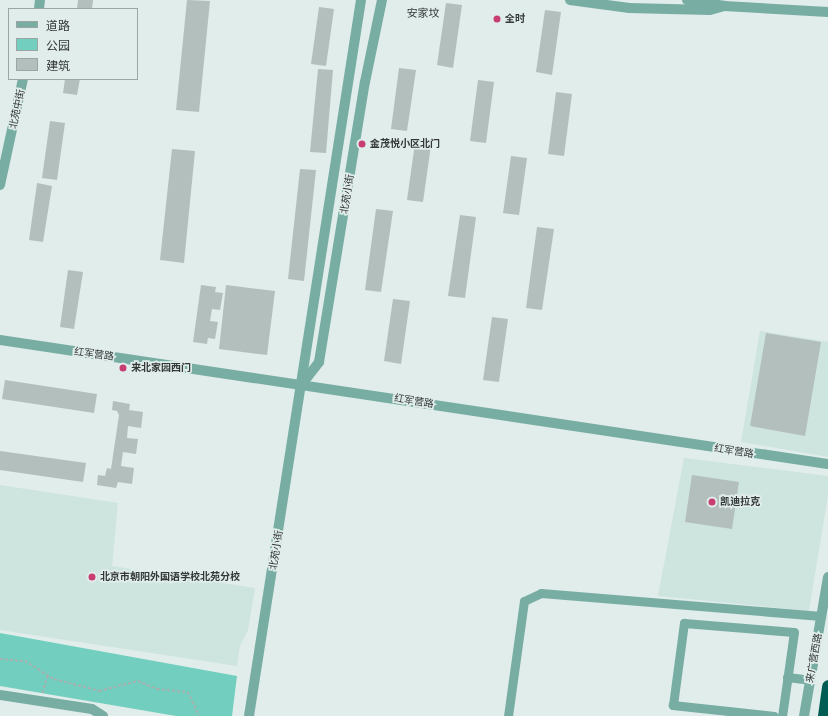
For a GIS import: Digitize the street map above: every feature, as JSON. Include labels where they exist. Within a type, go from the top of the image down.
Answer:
[{"type":"highway","points":[[824,716],[828,686]]},
{"type":"street","name":"北苑小街","points":[[249,716],[361,0]]},
{"type":"street","name":"北苑小街","points":[[302,384],[319,362],[365,82],[382,0]]},
{"type":"street","points":[[570,0],[710,10],[724,6]]},
{"type":"street","points":[[687,0],[724,6],[828,12]]},
{"type":"street","name":"北苑中街","points":[[0,185],[23,80]]},
{"type":"street","name":"红军营路","points":[[0,340],[302,384],[828,464]]},
{"type":"street","name":"来广营西路","points":[[804,716],[828,577]]},
{"type":"street","points":[[508,716],[524,601],[541,593],[821,616]]},
{"type":"street","points":[[774,716],[672,705],[684,623],[794,632],[782,716]]},
{"type":"street","points":[[788,677],[810,680]]},
{"type":"street","points":[[0,695],[92,709],[103,716]]},
{"type":"path","points":[[0,659],[25,660],[48,675],[99,690],[138,681],[157,689],[188,692],[199,716]]},
{"type":"path","points":[[37,701],[48,684],[48,675]]},
{"type":"shaded area","points":[[760,331],[828,342],[828,457],[741,442]]},
{"type":"shaded area","points":[[684,458],[828,476],[828,495],[809,611],[658,596]]},
{"type":"shaded area","name":"北京市朝阳外国语学校北苑分校","points":[[0,485],[118,503],[112,566],[255,588],[248,630],[240,646],[237,666],[0,630]]},
{"type":"green space","points":[[0,633],[237,676],[232,716],[176,716],[0,686]]},
{"type":"building","points":[[78,0],[93,0],[92,8],[77,8]]},
{"type":"building","points":[[187,0],[210,1],[199,112],[176,110]]},
{"type":"building","points":[[446,3],[462,5],[453,68],[437,65]]},
{"type":"building","points":[[319,7],[334,9],[326,66],[311,64]]},
{"type":"building","points":[[545,10],[561,12],[552,75],[536,72]]},
{"type":"building","points":[[399,68],[416,70],[407,131],[391,129]]},
{"type":"building","points":[[318,69],[333,70],[326,153],[310,152]]},
{"type":"building","points":[[65,80],[80,80],[77,95],[63,93]]},
{"type":"building","points":[[478,80],[494,82],[486,143],[470,141]]},
{"type":"building","points":[[556,92],[572,94],[564,156],[548,154]]},
{"type":"building","points":[[50,121],[65,123],[57,180],[42,178]]},
{"type":"building","points":[[415,143],[431,145],[423,202],[407,200]]},
{"type":"building","points":[[172,149],[195,151],[184,263],[160,260]]},
{"type":"building","points":[[511,156],[527,158],[519,215],[503,213]]},
{"type":"building","points":[[300,169],[316,170],[304,281],[288,279]]},
{"type":"building","points":[[37,183],[52,186],[43,242],[29,240]]},
{"type":"building","points":[[376,209],[393,211],[381,292],[365,290]]},
{"type":"building","points":[[460,215],[476,217],[465,298],[448,296]]},
{"type":"building","points":[[537,227],[554,229],[542,310],[526,308]]},
{"type":"building","points":[[68,270],[83,272],[74,329],[60,327]]},
{"type":"building","points":[[201,285],[216,287],[215,292],[223,293],[220,310],[212,309],[210,321],[218,322],[215,339],[208,338],[207,344],[193,342]]},
{"type":"building","points":[[226,285],[275,291],[267,355],[219,349]]},
{"type":"building","points":[[393,299],[410,301],[401,364],[384,361]]},
{"type":"building","points":[[492,317],[508,319],[499,382],[483,380]]},
{"type":"building","points":[[766,333],[821,342],[805,436],[750,426]]},
{"type":"building","points":[[5,380],[97,394],[94,413],[2,399]]},
{"type":"building","points":[[113,401],[130,404],[129,410],[143,412],[141,428],[128,426],[127,438],[138,439],[136,454],[123,452],[121,466],[134,468],[132,484],[118,482],[116,488],[97,485],[98,475],[105,476],[107,468],[111,469],[119,415],[117,411],[112,410]]},
{"type":"building","points":[[0,451],[86,463],[83,482],[0,470]]},
{"type":"building","name":"凯迪拉克","points":[[692,475],[739,482],[732,529],[685,522]]},
{"type":"place","name":"全时","points":[[497,19]]},
{"type":"place","name":"金茂悦小区北门","points":[[362,144]]},
{"type":"place","name":"来北家园西门","points":[[123,368]]},
{"type":"place","name":"凯迪拉克","points":[[712,502]]},
{"type":"place","name":"北京市朝阳外国语学校北苑分校","points":[[92,577]]},
{"type":"district","name":"安家坟","points":[[423,13]]}]
